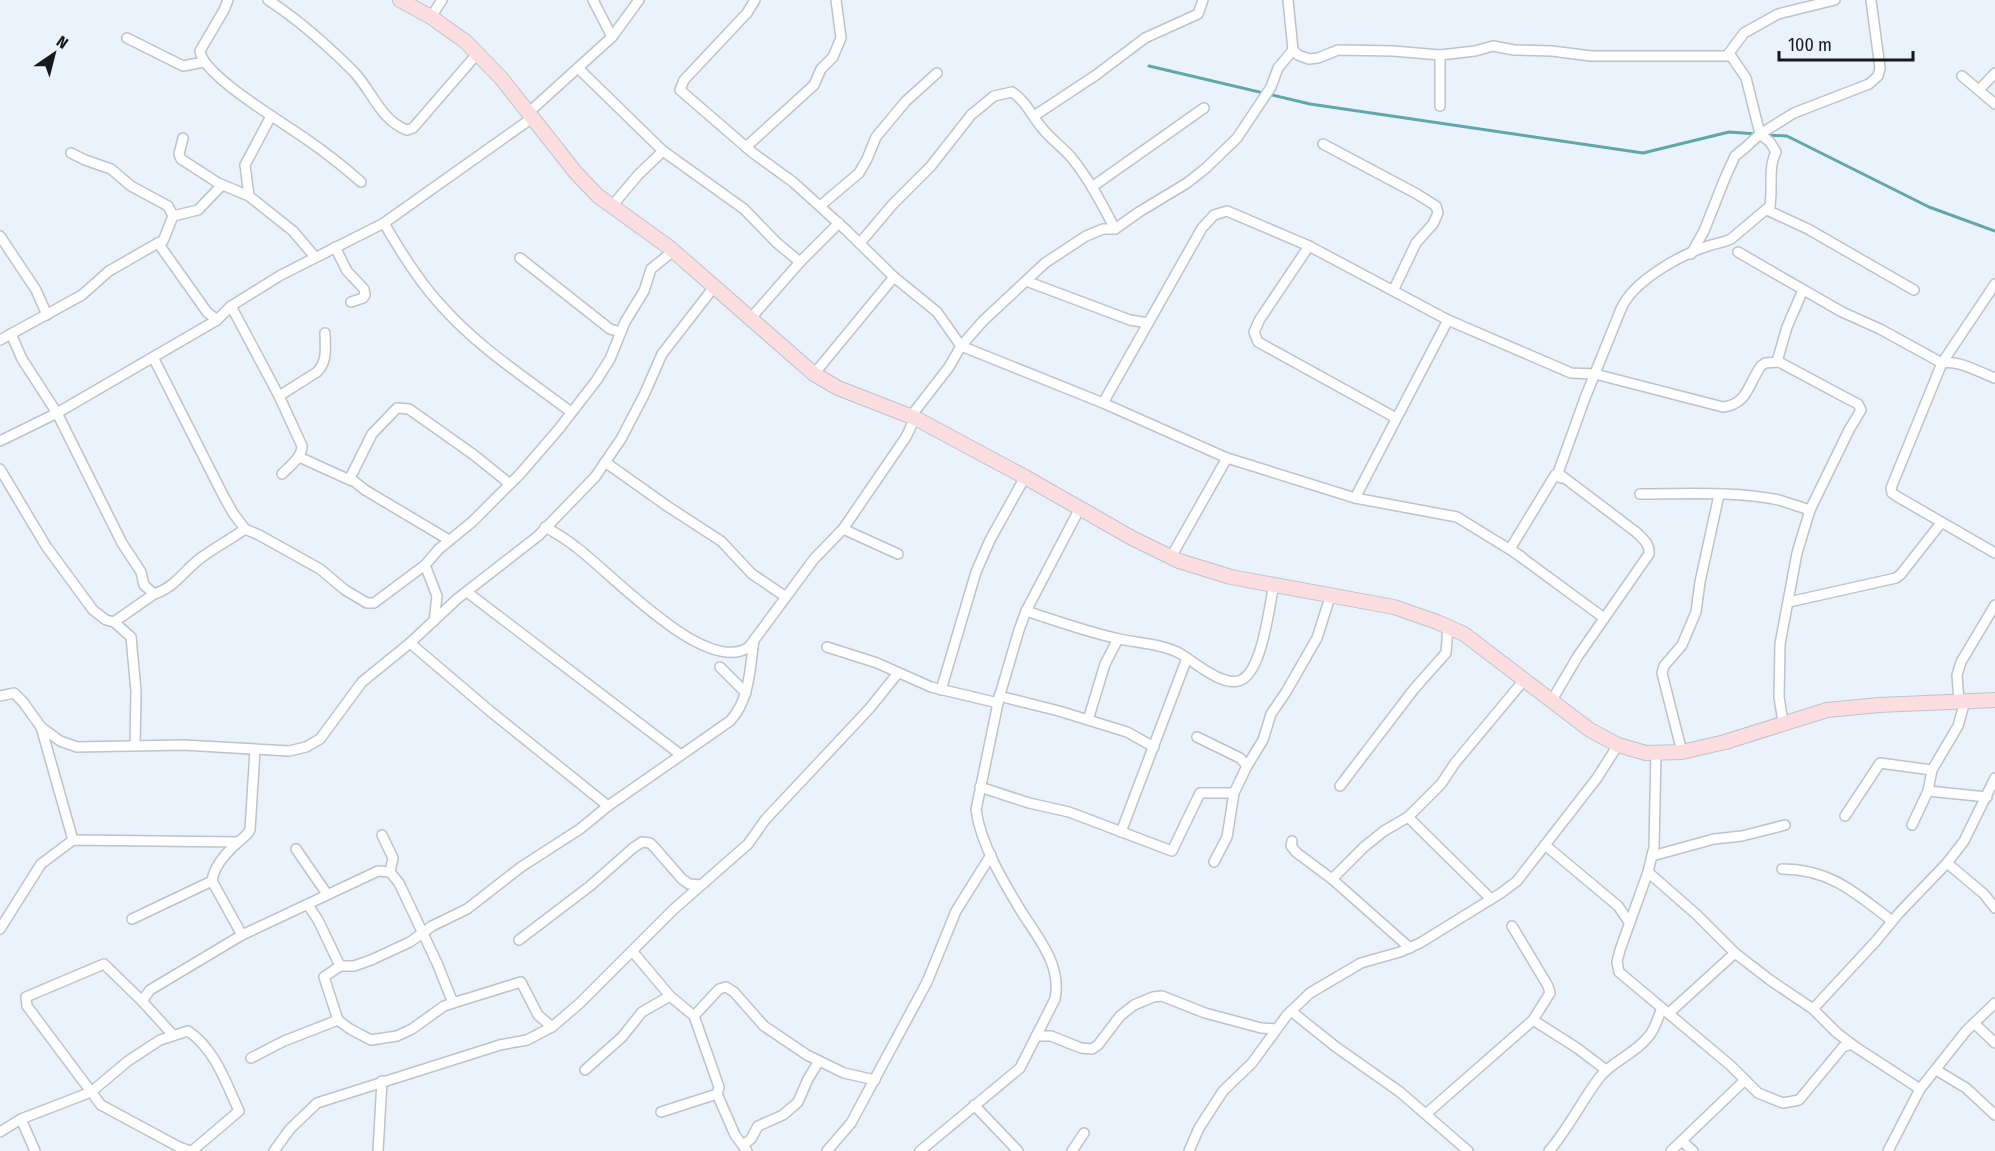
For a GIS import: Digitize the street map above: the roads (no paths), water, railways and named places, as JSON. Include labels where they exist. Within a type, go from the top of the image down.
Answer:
[{"type":"street","points":[[228,0],[200,51],[204,62],[224,82],[312,144],[360,182]]},
{"type":"street","points":[[268,0],[313,34],[355,74],[395,124],[407,130],[412,128],[436,102],[477,54]]},
{"type":"street","points":[[400,0],[431,17],[465,42],[501,78],[576,173],[612,206],[673,251],[814,374],[838,388],[913,417],[1132,538],[1171,557],[1231,577],[1394,607],[1448,627],[1464,634],[1590,730],[1618,745],[1646,753],[1682,752],[1725,742],[1827,710],[1879,705],[1995,700]]},
{"type":"street","points":[[431,17],[442,0]]},
{"type":"street","points":[[593,0],[612,37]]},
{"type":"street","points":[[0,441],[57,413],[217,320],[231,306],[281,275],[384,223],[530,115],[612,37],[639,0]]},
{"type":"street","points":[[755,0],[747,13],[684,80],[680,90],[746,147],[793,182],[839,223],[894,277],[937,312],[961,345],[1103,403],[1227,459],[1355,498],[1457,517],[1522,557]]},
{"type":"street","points":[[746,147],[814,85],[820,76],[821,69],[833,57],[841,38],[837,0]]},
{"type":"street","points":[[1034,116],[1096,75],[1145,38],[1198,14],[1203,0]]},
{"type":"street","points":[[1288,0],[1293,50],[1298,55],[1309,58],[1318,58],[1338,50],[1440,55],[1475,51],[1493,46],[1514,50],[1552,51],[1591,56],[1730,56]]},
{"type":"street","points":[[1835,0],[1778,14],[1744,33],[1730,51],[1730,56],[1746,78],[1760,134],[1770,142],[1776,152],[1772,160],[1769,211],[1808,229],[1914,290]]},
{"type":"street","points":[[1691,254],[1704,231],[1735,156],[1760,134],[1794,113],[1869,84],[1878,76],[1881,68],[1871,0]]},
{"type":"street","points":[[127,39],[183,66],[204,62]]},
{"type":"street","points":[[545,526],[577,547],[657,616],[684,635],[707,646],[734,653],[742,652],[754,640],[814,559],[843,529],[906,437],[913,417],[949,367],[961,345],[983,321],[1045,263],[1070,245],[1103,229],[1115,229],[1138,212],[1187,183],[1206,168],[1237,138],[1271,87],[1278,68],[1293,50]]},
{"type":"street","points":[[1440,55],[1440,106]]},
{"type":"street","points":[[578,69],[663,151],[744,209],[777,243],[800,262]]},
{"type":"street","points":[[820,206],[858,173],[867,159],[876,136],[906,101],[937,73]]},
{"type":"street","points":[[1979,90],[1995,73]]},
{"type":"street","points":[[1962,76],[1995,104]]},
{"type":"street","points":[[860,243],[893,204],[931,166],[971,115],[994,96],[1012,92],[1021,97],[1049,136],[1070,156],[1092,187],[1115,229]]},
{"type":"street","points":[[1092,187],[1204,108]]},
{"type":"street","points":[[249,196],[245,165],[271,116]]},
{"type":"street","points":[[183,138],[179,154],[182,159],[226,187],[249,196],[293,231],[315,257]]},
{"type":"street","points":[[1323,144],[1436,206],[1438,213],[1433,224],[1416,243],[1394,289]]},
{"type":"street","points":[[612,206],[638,175],[663,151]]},
{"type":"street","points":[[0,340],[82,295],[109,271],[163,241],[173,216],[168,206],[131,186],[111,169],[70,153]]},
{"type":"street","points":[[173,216],[198,210],[226,187],[246,181]]},
{"type":"street","points":[[1552,700],[1604,618],[1649,554],[1650,548],[1636,532],[1558,473],[1595,374],[1628,296],[1647,278],[1708,246],[1731,239],[1770,206]]},
{"type":"street","points":[[1103,403],[1202,228],[1214,215],[1227,211],[1309,246],[1394,289],[1448,320],[1571,373],[1595,374],[1723,407],[1734,406],[1742,400],[1761,366],[1765,363],[1779,362],[1858,404],[1861,410],[1810,510],[1797,553],[1780,644],[1779,697],[1783,722]]},
{"type":"street","points":[[384,223],[408,262],[439,304],[477,340],[571,412]]},
{"type":"street","points":[[750,319],[800,262],[839,223]]},
{"type":"street","points":[[0,236],[36,290],[47,315]]},
{"type":"street","points":[[158,243],[207,312],[217,320]]},
{"type":"street","points":[[1309,246],[1260,320],[1254,332],[1258,342],[1396,418]]},
{"type":"street","points":[[335,247],[347,272],[363,289],[365,295],[351,302]]},
{"type":"street","points":[[153,357],[224,497],[245,529],[320,569],[367,603],[374,603],[425,565],[449,540],[472,522],[510,484],[558,430],[596,381],[610,358],[621,332],[644,291],[651,269],[673,251]]},
{"type":"street","points":[[1738,252],[1803,290],[1941,363],[1958,364],[1995,378]]},
{"type":"street","points":[[520,258],[610,329],[621,332]]},
{"type":"street","points":[[814,374],[894,277]]},
{"type":"street","points":[[1026,281],[1130,320],[1148,322]]},
{"type":"street","points":[[1995,284],[1941,363],[1891,488],[1892,493],[1995,553]]},
{"type":"street","points":[[41,727],[60,741],[77,747],[183,745],[289,751],[306,747],[320,739],[362,682],[410,643],[455,601],[538,536],[545,526],[585,488],[621,439],[645,395],[662,354],[714,287]]},
{"type":"street","points":[[1779,362],[1778,358],[1787,327],[1803,290]]},
{"type":"street","points":[[231,306],[279,396],[302,446],[299,457],[282,474]]},
{"type":"street","points":[[1355,498],[1448,320]]},
{"type":"street","points":[[279,396],[322,367],[325,362],[325,333]]},
{"type":"street","points":[[11,334],[22,359],[57,413],[122,543],[141,572],[144,585],[154,594]]},
{"type":"street","points":[[352,481],[350,478],[352,472],[372,434],[397,408],[404,407],[439,430],[510,484]]},
{"type":"street","points":[[299,457],[352,481],[449,540]]},
{"type":"street","points":[[1171,557],[1227,459]]},
{"type":"street","points":[[605,462],[721,541],[752,574],[786,597]]},
{"type":"street","points":[[0,469],[46,546],[93,610],[106,620],[114,622],[131,637],[136,691],[135,746]]},
{"type":"street","points":[[1576,487],[1555,475],[1510,549],[1604,618]]},
{"type":"street","points":[[941,690],[976,572],[990,540],[1025,477]]},
{"type":"street","points":[[1640,494],[1719,495],[1779,500],[1810,510]]},
{"type":"street","points":[[1682,752],[1662,674],[1664,666],[1682,645],[1696,612],[1700,582],[1719,495]]},
{"type":"street","points":[[920,1151],[1020,1068],[1055,999],[1057,987],[1054,969],[1047,952],[991,855],[978,824],[976,810],[998,699],[1026,611],[1080,508]]},
{"type":"street","points":[[1789,602],[1896,578],[1941,523]]},
{"type":"street","points":[[114,622],[178,580],[200,558],[245,529]]},
{"type":"street","points":[[843,529],[898,554]]},
{"type":"street","points":[[425,565],[437,596],[434,621]]},
{"type":"street","points":[[1026,611],[1118,639],[1175,651],[1201,668],[1227,680],[1235,681],[1243,679],[1251,669],[1260,649],[1274,584]]},
{"type":"street","points":[[467,592],[681,755]]},
{"type":"street","points":[[1214,862],[1227,837],[1234,793],[1263,740],[1271,714],[1286,693],[1317,638],[1331,594]]},
{"type":"street","points":[[437,596],[455,601]]},
{"type":"street","points":[[1912,825],[1928,791],[1932,770],[1958,726],[1962,701],[1957,675],[1961,662],[1995,605]]},
{"type":"street","points":[[1340,786],[1414,689],[1446,652],[1448,627]]},
{"type":"street","points":[[1088,720],[1105,664],[1118,639]]},
{"type":"street","points":[[552,1027],[538,1015],[521,982],[444,1006],[412,1029],[397,1036],[371,1040],[338,1020],[324,977],[340,966],[354,966],[371,960],[467,909],[496,885],[580,829],[608,806],[730,721],[739,712],[746,693],[754,640]]},
{"type":"street","points":[[410,643],[608,806]]},
{"type":"street","points":[[827,647],[877,663],[941,690],[998,699],[1088,720],[1127,732],[1154,747]]},
{"type":"street","points":[[1121,832],[1187,658]]},
{"type":"street","points":[[720,668],[746,693]]},
{"type":"street","points":[[274,1151],[290,1129],[317,1103],[500,1045],[527,1040],[552,1027],[580,1003],[701,885],[748,844],[765,820],[869,709],[898,673]]},
{"type":"street","points":[[1332,879],[1384,831],[1408,817],[1441,784],[1455,763],[1524,679]]},
{"type":"street","points":[[0,696],[14,693],[24,702],[41,727],[73,840]]},
{"type":"street","points":[[1197,737],[1250,762]]},
{"type":"street","points":[[1189,1151],[1213,1104],[1252,1063],[1291,1011],[1310,993],[1361,963],[1410,948],[1491,899],[1517,880],[1597,778],[1618,745]]},
{"type":"street","points":[[132,919],[212,881],[217,866],[238,842],[247,836],[250,830],[255,750]]},
{"type":"street","points":[[1656,752],[1654,847],[1648,872],[1618,956],[1619,972],[1765,1097],[1783,1103],[1799,1100],[1847,1045]]},
{"type":"street","points":[[1845,816],[1880,763],[1932,770]]},
{"type":"street","points":[[1813,1008],[1947,864],[1964,841],[1995,778]]},
{"type":"street","points":[[980,787],[1029,803],[1069,812],[1172,851],[1200,793],[1234,793]]},
{"type":"street","points":[[1928,791],[1987,796]]},
{"type":"street","points":[[1408,817],[1491,899]]},
{"type":"street","points":[[1652,856],[1714,838],[1742,836],[1785,825]]},
{"type":"street","points":[[382,835],[393,858],[390,872]]},
{"type":"street","points":[[0,929],[41,864],[73,840],[238,842]]},
{"type":"street","points":[[1292,841],[1291,846],[1297,854],[1332,879],[1410,948]]},
{"type":"street","points":[[519,940],[590,886],[642,842],[650,843],[689,885],[701,885]]},
{"type":"street","points":[[1545,845],[1618,906],[1629,922]]},
{"type":"street","points":[[296,849],[327,894]]},
{"type":"street","points":[[827,1151],[851,1123],[875,1080],[927,982],[956,911],[991,855]]},
{"type":"street","points":[[1947,864],[1984,894],[1995,908]]},
{"type":"street","points":[[1782,869],[1802,869],[1825,876],[1858,894],[1892,921]]},
{"type":"street","points":[[142,1001],[150,990],[242,935],[378,871],[390,872],[399,883],[453,1003]]},
{"type":"street","points":[[1648,872],[1735,952],[1770,980],[1813,1008],[1842,1036],[1847,1045],[1920,1089]]},
{"type":"street","points":[[212,881],[242,935]]},
{"type":"street","points":[[1618,906],[1636,904]]},
{"type":"street","points":[[308,905],[318,920],[340,966]]},
{"type":"street","points":[[1426,1114],[1533,1020],[1550,993],[1512,926]]},
{"type":"street","points":[[633,951],[670,996],[694,1016],[718,1087],[717,1094],[735,1135],[745,1148],[758,1126],[783,1115],[798,1102],[807,1079],[819,1061]]},
{"type":"street","points":[[1550,1151],[1606,1070],[1641,1046],[1665,1010],[1735,952]]},
{"type":"street","points":[[0,1132],[21,1119],[91,1092],[128,1061],[160,1040],[188,1031],[197,1036],[217,1062],[239,1111],[191,1151],[179,1148],[101,1105],[91,1092],[27,1006],[26,997],[104,964],[173,1035]]},
{"type":"street","points":[[694,1016],[719,989],[726,987],[734,992],[764,1026],[819,1061],[844,1073],[875,1080]]},
{"type":"street","points":[[585,1070],[622,1037],[642,1012],[670,996]]},
{"type":"street","points":[[1036,1036],[1051,1036],[1082,1048],[1092,1049],[1098,1045],[1120,1016],[1134,1005],[1153,997],[1162,996],[1205,1013],[1261,1028],[1276,1029]]},
{"type":"street","points":[[1888,1151],[1920,1089],[1974,1023],[1995,1003]]},
{"type":"street","points":[[1291,1011],[1336,1047],[1400,1092],[1468,1151]]},
{"type":"street","points":[[251,1058],[284,1041],[338,1020]]},
{"type":"street","points":[[1533,1020],[1606,1070]]},
{"type":"street","points":[[1974,1023],[1995,1043]]},
{"type":"street","points":[[1936,1070],[1966,1088],[1995,1114]]},
{"type":"street","points":[[1671,1151],[1745,1080]]},
{"type":"street","points":[[378,1151],[382,1081]]},
{"type":"street","points":[[661,1112],[717,1094]]},
{"type":"street","points":[[974,1105],[1017,1151]]},
{"type":"street","points":[[21,1119],[35,1151]]},
{"type":"street","points":[[1072,1151],[1084,1133]]},
{"type":"street","points":[[1682,1141],[1693,1151]]},
{"type":"waterway","points":[[1149,66],[1310,104],[1643,153],[1729,132],[1757,134]]},
{"type":"waterway","points":[[1767,135],[1787,136],[1929,207],[1995,231]]}]
